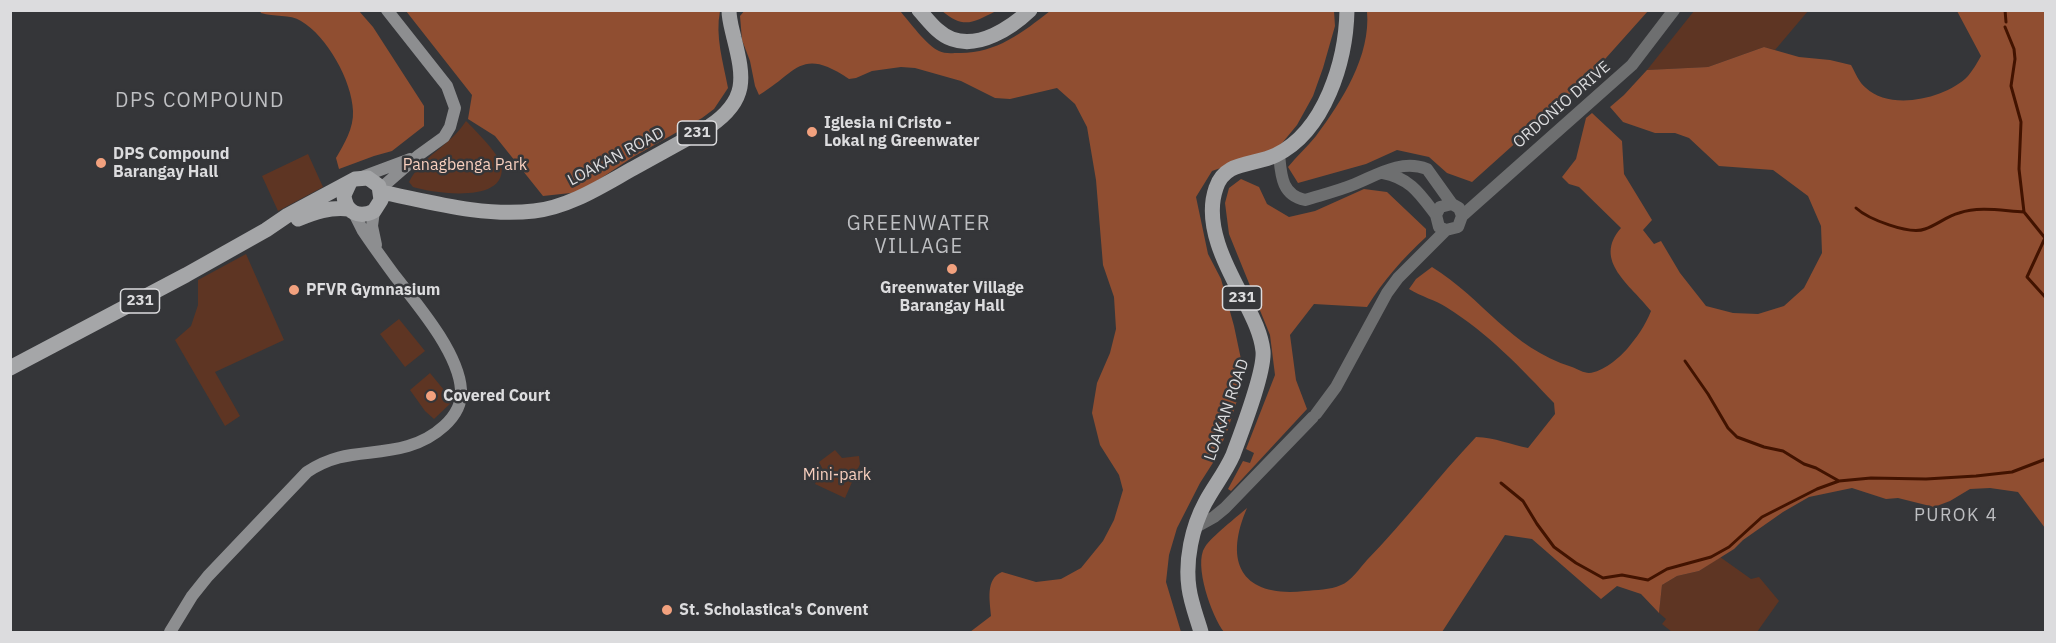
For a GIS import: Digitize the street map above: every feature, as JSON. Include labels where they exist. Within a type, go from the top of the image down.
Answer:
[{"type":"main road","points":[[377,249],[372,226],[379,199],[419,155],[444,136],[450,127],[455,108],[447,86],[387,10]]},
{"type":"main road","name":"LOAKAN ROAD","points":[[379,199],[508,212],[554,208],[587,193],[710,126],[732,106],[741,88],[742,71],[729,10]]},
{"type":"main road","points":[[920,10],[938,30],[951,38],[963,41],[980,39],[1003,31],[1018,22],[1030,10]]},
{"type":"main road","name":"LOAKAN ROAD","points":[[1201,633],[1188,577],[1191,546],[1204,505],[1227,469],[1233,455],[1263,362],[1260,335],[1229,270],[1216,236],[1213,204],[1215,190],[1219,180],[1231,169],[1279,154],[1303,133],[1324,104],[1341,62],[1347,10]]},
{"type":"main road","points":[[170,632],[192,596],[208,576],[307,472],[324,462],[344,455],[406,446],[421,441],[446,424],[455,414],[460,402],[461,390],[454,364],[443,342],[363,231],[344,197],[346,188],[354,180],[419,155]]},
{"type":"main road","name":"231","points":[[10,368],[114,315],[266,230],[288,215],[354,180],[371,180],[379,199],[365,215],[330,208],[266,230]]},
{"type":"street","name":"ORDONIO DRIVE","points":[[1196,527],[1225,508],[1315,416],[1336,387],[1387,293],[1446,230],[1451,231],[1458,227],[1462,216],[1632,65],[1674,10]]},
{"type":"street","points":[[1279,154],[1285,188],[1290,194],[1305,200],[1354,184],[1379,172],[1409,165],[1426,169],[1452,204],[1459,208],[1462,216]]},
{"type":"street","points":[[1379,172],[1402,178],[1421,195],[1436,215],[1439,227],[1446,230]]},
{"type":"street","points":[[1436,215],[1440,207],[1452,204]]},
{"type":"green space","points":[[1694,11],[1808,11],[1775,50],[1764,47],[1708,67],[1647,70]]},
{"type":"green space","name":"Panagbenga Park","points":[[466,121],[499,159],[501,177],[494,186],[468,193],[436,192],[413,187],[409,182],[414,173]]},
{"type":"green space","points":[[308,154],[323,187],[278,211],[262,176]]},
{"type":"green space","points":[[246,254],[284,340],[215,372],[240,416],[225,426],[175,340],[191,326],[198,305],[198,280]]},
{"type":"green space","points":[[399,319],[425,351],[405,367],[380,334]]},
{"type":"green space","name":"Covered Court","points":[[430,373],[453,401],[434,419],[425,411],[410,390]]},
{"type":"green space","name":"Mini-park","points":[[835,450],[842,458],[859,456],[860,464],[845,498],[815,484],[822,468],[819,462]]},
{"type":"green space","points":[[1720,557],[1751,579],[1759,577],[1779,601],[1757,632],[1672,632],[1662,624],[1666,619],[1659,613],[1662,585],[1677,576],[1699,571]]},
{"type":"shaded area","points":[[745,10],[900,11],[929,44],[941,52],[951,53],[984,50],[996,46],[1029,27],[1050,11],[1334,11],[1335,26],[1323,68],[1313,96],[1297,125],[1278,148],[1212,171],[1196,197],[1208,254],[1221,279],[1242,364],[1239,394],[1228,429],[1216,458],[1200,483],[1177,528],[1169,555],[1166,582],[1181,632],[970,632],[991,616],[991,585],[997,575],[1002,572],[1036,582],[1061,579],[1081,568],[1103,541],[1114,520],[1123,490],[1119,475],[1100,445],[1092,413],[1097,383],[1110,353],[1116,329],[1114,297],[1103,265],[1096,180],[1087,127],[1075,104],[1057,88],[1010,99],[995,98],[961,81],[915,68],[901,67],[872,71],[849,79],[820,64],[800,66],[759,95],[742,40],[740,16]]},
{"type":"shaded area","points":[[1367,10],[1648,11],[1589,77],[1472,182],[1447,173],[1429,157],[1397,150],[1366,164],[1298,183],[1288,167],[1313,140],[1345,93],[1364,45]]},
{"type":"shaded area","points":[[260,11],[359,11],[373,27],[424,106],[424,126],[392,151],[339,169],[336,158],[348,136],[353,117],[352,99],[343,73],[329,48],[311,28],[297,19]]},
{"type":"shaded area","points":[[406,11],[720,11],[719,39],[728,88],[714,109],[702,118],[633,157],[580,192],[543,196],[495,136],[468,119],[472,95]]},
{"type":"shaded area","points":[[942,11],[996,11],[981,19],[962,22]]},
{"type":"shaded area","points":[[1957,11],[2045,11],[2045,528],[2018,492],[1990,488],[1970,489],[1934,507],[1898,498],[1886,499],[1852,488],[1809,497],[1783,512],[1734,549],[1699,571],[1677,576],[1662,585],[1659,613],[1641,594],[1617,586],[1601,599],[1532,539],[1505,535],[1442,632],[1224,632],[1214,615],[1206,590],[1201,565],[1202,555],[1205,547],[1213,538],[1247,508],[1237,545],[1238,560],[1243,573],[1253,582],[1266,589],[1283,592],[1337,587],[1355,574],[1476,437],[1528,448],[1555,414],[1554,403],[1490,340],[1446,307],[1409,289],[1416,279],[1432,267],[1531,347],[1583,372],[1594,372],[1610,364],[1624,353],[1637,336],[1651,311],[1625,282],[1612,262],[1613,240],[1621,228],[1579,187],[1569,184],[1562,177],[1576,159],[1586,118],[1592,113],[1622,141],[1624,174],[1652,220],[1643,230],[1654,244],[1661,241],[1680,273],[1706,306],[1733,313],[1758,314],[1784,306],[1804,288],[1822,253],[1821,226],[1808,196],[1773,170],[1719,166],[1689,138],[1675,133],[1655,133],[1623,122],[1610,107],[1647,70],[1708,67],[1764,47],[1799,57],[1851,65],[1864,86],[1876,95],[1889,99],[1918,99],[1932,96],[1946,91],[1968,76],[1981,56]]},
{"type":"shaded area","points":[[1241,179],[1259,187],[1267,204],[1289,217],[1315,211],[1364,189],[1387,192],[1426,229],[1426,237],[1394,270],[1367,307],[1314,304],[1290,335],[1296,380],[1307,409],[1231,491],[1228,489],[1243,461],[1250,463],[1254,453],[1246,449],[1275,375],[1270,335],[1229,234],[1225,203],[1229,188]]},
{"type":"waterway","points":[[2005,10],[2006,22]]},
{"type":"waterway","points":[[2005,27],[2014,49],[2015,59],[2011,86],[2021,122],[2019,169],[2024,212],[2045,238],[2027,277],[2046,298]]},
{"type":"waterway","points":[[1856,208],[1889,225],[1909,230],[1925,229],[1950,216],[1967,211],[2024,212]]},
{"type":"waterway","points":[[1685,361],[1728,428],[1737,437],[1783,451],[1839,481]]},
{"type":"waterway","points":[[1501,483],[1523,501],[1554,547],[1576,563],[1603,578],[1622,575],[1648,580],[1667,569],[1711,557],[1729,547],[1762,517],[1817,489],[1839,481],[1871,478],[1926,479],[1976,476],[2012,472],[2046,459]]},
{"type":"place","name":"Iglesia ni Cristo - Lokal ng Greenwater","points":[[812,132]]},
{"type":"place","name":"DPS Compound Barangay Hall","points":[[101,163]]},
{"type":"place","name":"Greenwater Village Barangay Hall","points":[[952,269]]},
{"type":"place","name":"PFVR Gymnasium","points":[[294,290]]},
{"type":"place","name":"Covered Court","points":[[431,396]]},
{"type":"place","name":"St. Scholastica's Convent","points":[[667,610]]},
{"type":"district","name":"DPS COMPOUND","points":[[200,101]]},
{"type":"district","name":"GREENWATER VILLAGE","points":[[919,236]]},
{"type":"district","name":"PUROK 4","points":[[1956,516]]}]
